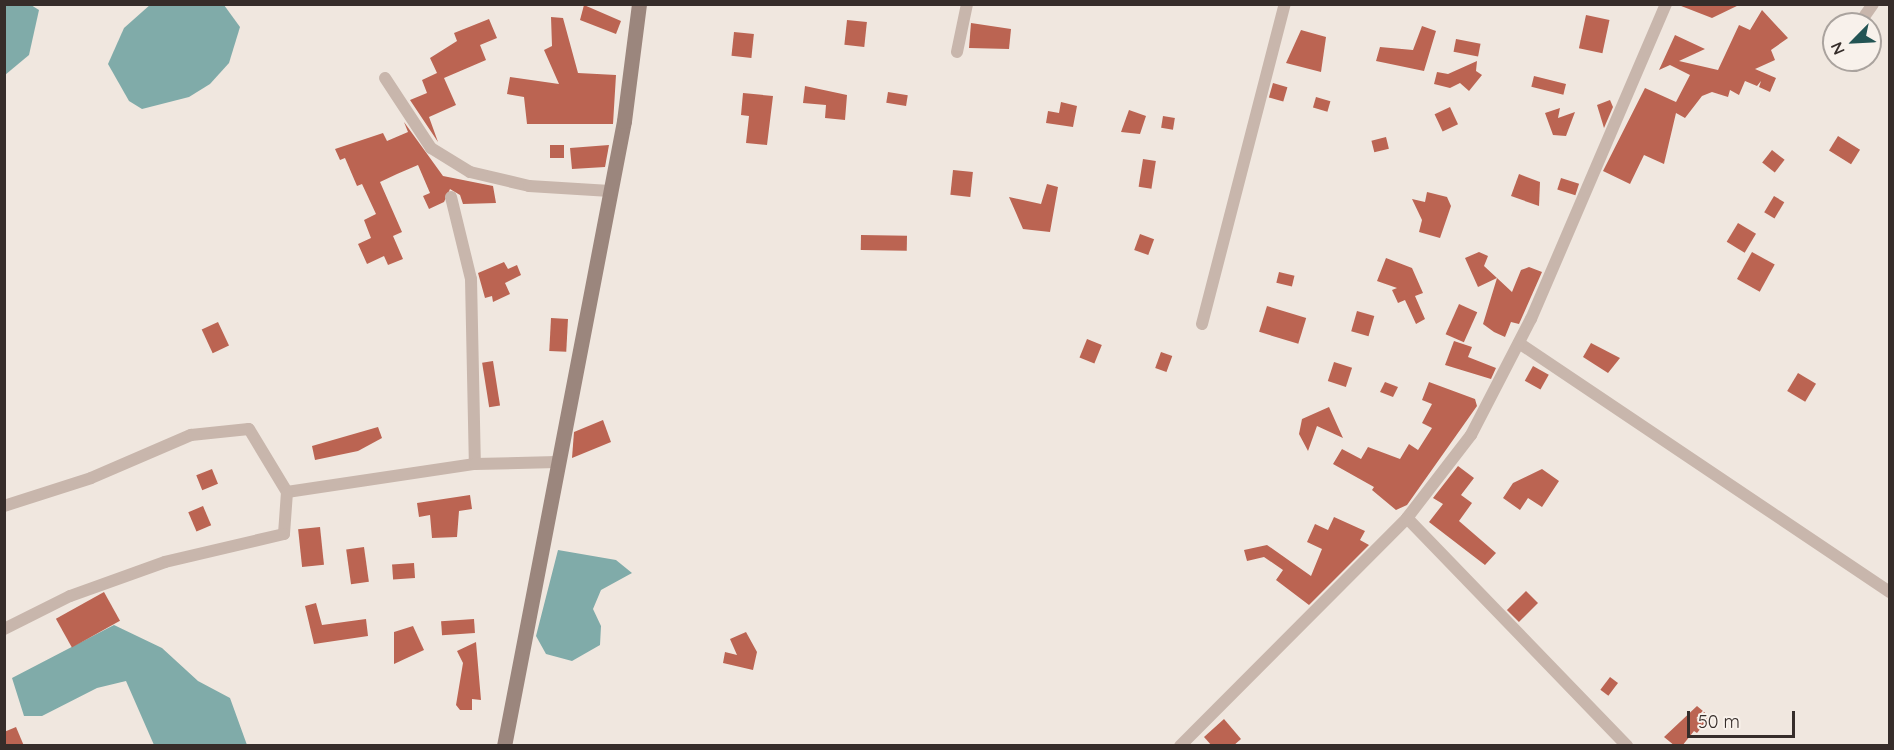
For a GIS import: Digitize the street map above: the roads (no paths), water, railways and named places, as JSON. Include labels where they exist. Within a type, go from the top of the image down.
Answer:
[{"type":"street","points":[[504,746],[610,191],[639,4]]},
{"type":"street","points":[[957,52],[968,4]]},
{"type":"street","points":[[1202,324],[1285,4]]},
{"type":"street","points":[[1180,746],[1407,518],[1471,435],[1519,343],[1666,4]]},
{"type":"street","points":[[385,78],[431,148],[470,172],[529,186],[610,191]]},
{"type":"street","points":[[451,197],[471,279],[476,464]]},
{"type":"street","points":[[1519,343],[1890,592]]},
{"type":"street","points":[[4,506],[91,478],[191,435],[249,429],[287,492],[284,534],[165,562],[70,596],[4,629]]},
{"type":"street","points":[[287,492],[476,464],[557,462]]},
{"type":"street","points":[[1407,518],[1627,746]]},
{"type":"water","points":[[5,4],[31,5],[39,10],[29,55],[5,75]]},
{"type":"water","points":[[151,4],[224,5],[240,27],[229,63],[210,84],[189,97],[142,109],[129,101],[108,64],[124,28]]},
{"type":"water","points":[[558,550],[616,560],[632,573],[601,590],[593,609],[601,626],[600,645],[572,661],[546,654],[536,636]]},
{"type":"water","points":[[114,625],[162,648],[198,681],[230,698],[247,745],[154,745],[126,681],[97,688],[42,716],[24,716],[12,678]]}]
